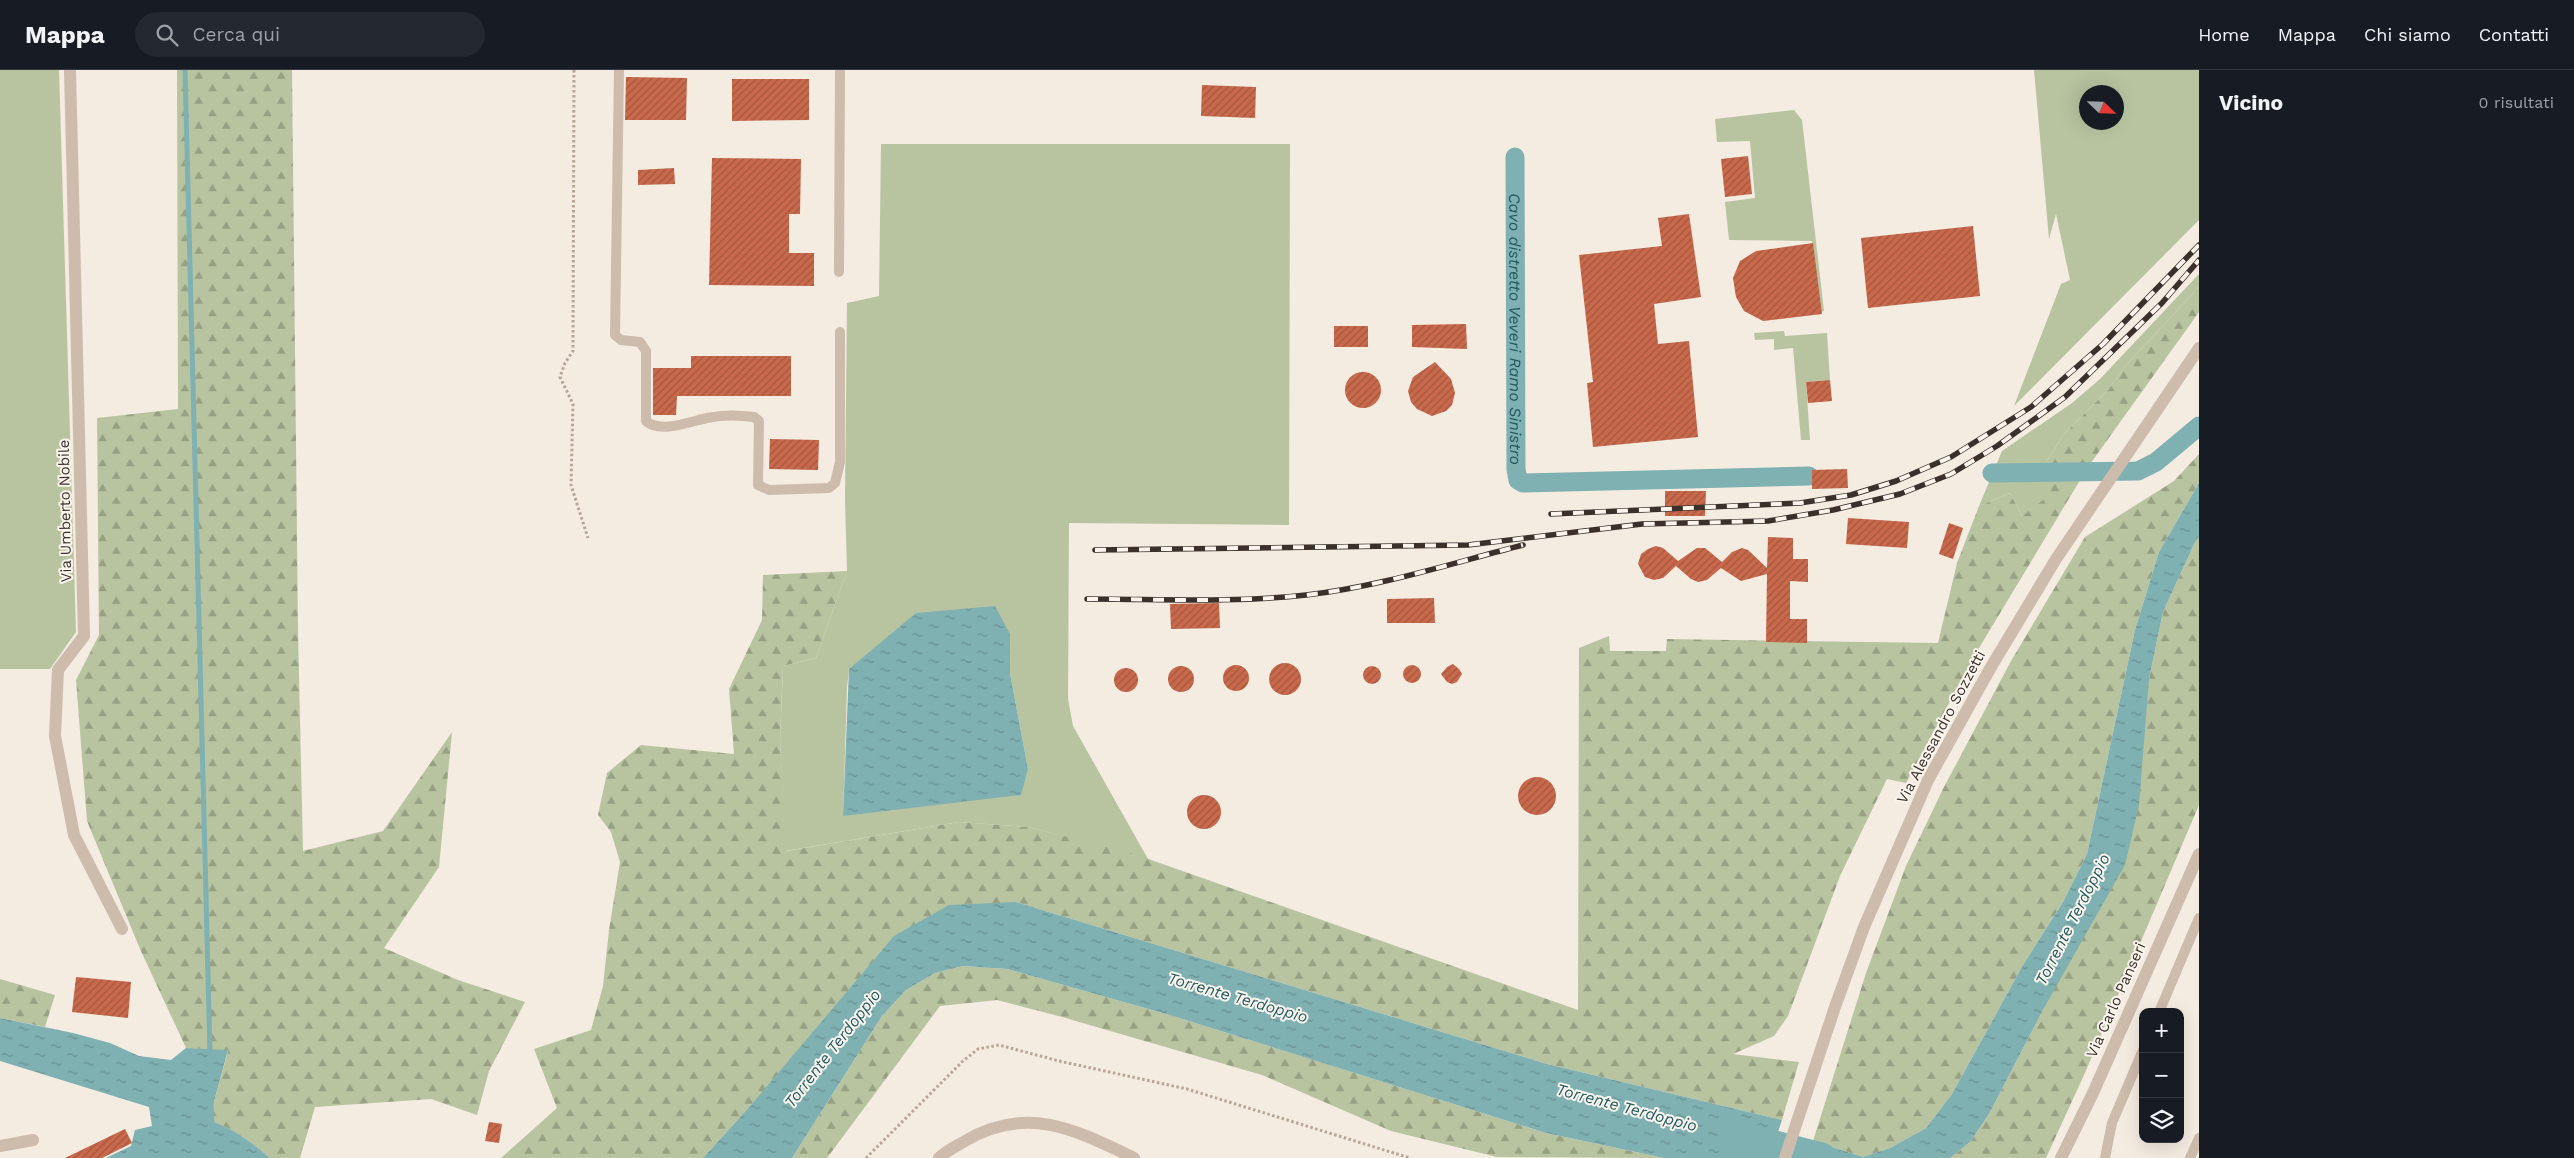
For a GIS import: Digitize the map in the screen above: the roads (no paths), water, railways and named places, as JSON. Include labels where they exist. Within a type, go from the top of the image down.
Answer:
[{"type":"street","name":"Via Umberto Nobile","points":[[70,70],[84,636],[58,670],[55,736],[74,835],[122,929]]},
{"type":"street","name":"Via Alessandro Sozzetti","points":[[1785,1158],[1798,1114],[1864,927],[1928,780],[1991,667],[2051,567],[2199,348]]},
{"type":"street","name":"Via Carlo Panseri","points":[[2061,1158],[2093,1093],[2199,854]]},
{"type":"street","points":[[940,1158],[974,1136],[1007,1123],[1044,1124],[1078,1133],[1134,1158]]},
{"type":"street","points":[[0,1146],[33,1140]]},
{"type":"lane","points":[[619,70],[615,335],[621,340],[640,342],[646,350],[646,421],[656,426],[675,425],[708,418],[754,417],[759,421],[758,485],[769,490],[829,488],[836,483],[840,462],[840,332]]},
{"type":"lane","points":[[839,272],[840,70]]},
{"type":"lane","points":[[2161,1008],[2199,918]]},
{"type":"lane","points":[[2105,1158],[2112,1123],[2142,1053]]},
{"type":"lane","points":[[2190,1158],[2199,1138]]},
{"type":"water","points":[[2199,483],[2199,537],[2163,612],[2149,679],[2139,805],[2125,865],[2044,1008],[1989,1114],[1970,1142],[1950,1158],[1807,1158],[1813,1141],[1863,1157],[1890,1148],[1926,1128],[1952,1094],[2023,965],[2063,902],[2087,854],[2135,630],[2159,552]]},
{"type":"water","points":[[995,606],[1010,634],[1010,673],[1028,769],[1021,795],[843,816],[849,669],[916,613]]},
{"type":"water","points":[[1016,902],[1547,1064],[1782,1120],[1769,1158],[1664,1158],[1546,1133],[1173,1016],[1007,969],[963,966],[935,973],[906,990],[882,1016],[792,1158],[703,1158],[751,1105],[894,936],[949,905]]},
{"type":"water","points":[[0,1018],[73,1033],[110,1043],[139,1056],[171,1060],[186,1048],[228,1050],[209,1120],[241,1136],[270,1158],[106,1158],[131,1146],[135,1130],[152,1126],[149,1107],[0,1061]]},
{"type":"waterway","points":[[185,70],[210,1054]]},
{"type":"waterway","name":"Cavo distretto Veveri Ramo Sinistro","points":[[1515,157],[1516,469],[1518,480],[1523,483],[1809,476]]},
{"type":"waterway","name":"Cavo distretto Veveri Ramo Sinistro","points":[[1992,473],[2138,471],[2156,462],[2199,426]]},
{"type":"waterway","points":[[211,1103],[212,1127]]},
{"type":"waterway","name":"Torrente Terdoppio","points":[[1733,1135],[1821,1158]]},
{"type":"railway","points":[[1551,514],[1800,503],[1851,495],[1896,481],[1951,457],[2031,407],[2103,344],[2199,245]]},
{"type":"railway","points":[[1095,550],[1468,545],[1642,524],[1768,521],[1833,510],[1900,494],[1951,474],[1997,446],[2065,397],[2162,303],[2199,260]]},
{"type":"railway","points":[[1087,599],[1224,600],[1306,595],[1361,586],[1415,574],[1523,545]]}]
